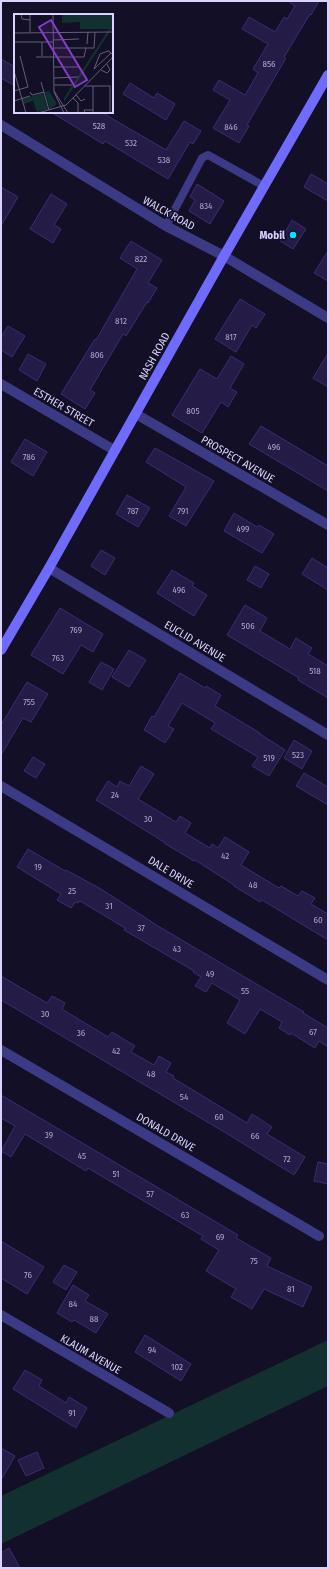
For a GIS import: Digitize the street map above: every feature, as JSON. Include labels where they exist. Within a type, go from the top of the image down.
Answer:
[{"type":"main road","name":"NASH ROAD","points":[[1,650],[328,75]]},
{"type":"street","name":"WALCK ROAD","points":[[1,125],[166,226],[224,256],[328,318]]},
{"type":"street","name":"ESTHER STREET","points":[[1,384],[114,450]]},
{"type":"street","name":"PROSPECT AVENUE","points":[[136,414],[328,525]]},
{"type":"street","name":"EUCLID AVENUE","points":[[49,568],[328,735]]},
{"type":"street","name":"DALE DRIVE","points":[[1,786],[328,980]]},
{"type":"street","name":"DONALD DRIVE","points":[[1,1050],[319,1236]]},
{"type":"street","name":"KLAUM AVENUE","points":[[1,1315],[169,1413]]},
{"type":"lane","points":[[166,226],[202,158],[208,155],[264,186]]},
{"type":"green space","points":[[328,1340],[328,1386],[1,1544],[1,1496]]},
{"type":"building","points":[[288,1],[319,1],[284,57],[286,58],[247,125],[249,126],[239,143],[213,128],[230,100],[213,90],[219,80],[245,95],[258,73],[253,69],[268,44],[242,29],[249,17],[275,32],[284,17],[287,19],[295,6]]},
{"type":"building","points":[[1,59],[14,66],[14,85],[1,78]]},
{"type":"building","points":[[130,83],[154,98],[157,93],[175,104],[166,120],[123,94]]},
{"type":"building","points":[[53,113],[103,113],[166,150],[184,121],[201,131],[193,144],[190,142],[168,179],[105,141],[103,144]]},
{"type":"building","points":[[311,174],[328,184],[328,201],[304,187]]},
{"type":"building","points":[[197,184],[224,201],[210,224],[189,211],[195,200],[190,197]]},
{"type":"building","points":[[1,187],[18,197],[1,226]]},
{"type":"building","points":[[51,194],[67,204],[54,225],[61,229],[53,243],[30,229]]},
{"type":"building","name":"Mobil","points":[[292,220],[306,229],[293,249],[280,241]]},
{"type":"building","points":[[131,241],[162,260],[148,283],[157,288],[126,336],[123,334],[90,390],[95,393],[85,409],[61,394],[95,339],[96,340],[137,269],[120,258]]},
{"type":"building","points":[[328,251],[328,281],[314,273]]},
{"type":"building","points":[[240,299],[265,314],[256,328],[252,325],[236,352],[215,339]]},
{"type":"building","points":[[8,326],[25,336],[12,357],[1,350],[1,337]]},
{"type":"building","points":[[328,353],[328,387],[313,378]]},
{"type":"building","points":[[28,354],[46,364],[37,381],[19,370]]},
{"type":"building","points":[[231,356],[244,364],[230,388],[237,392],[228,407],[221,402],[202,433],[172,415],[200,369],[217,379]]},
{"type":"building","points":[[261,426],[328,466],[328,491],[249,444]]},
{"type":"building","points":[[25,439],[47,452],[33,476],[11,462]]},
{"type":"building","points":[[155,448],[214,481],[186,526],[169,516],[186,487],[146,462]]},
{"type":"building","points":[[127,495],[150,508],[138,527],[116,514]]},
{"type":"building","points":[[234,513],[257,527],[259,525],[274,534],[262,553],[224,531]]},
{"type":"building","points":[[101,550],[115,558],[105,575],[91,566]]},
{"type":"building","points":[[312,558],[328,568],[328,590],[302,574]]},
{"type":"building","points":[[255,566],[269,574],[261,588],[247,580]]},
{"type":"building","points":[[172,570],[194,583],[192,586],[207,595],[194,616],[157,593]]},
{"type":"building","points":[[245,605],[267,618],[260,631],[290,649],[296,638],[312,648],[308,654],[328,666],[328,698],[298,680],[299,678],[227,635]]},
{"type":"building","points":[[60,608],[103,634],[93,652],[81,645],[63,674],[31,655]]},
{"type":"building","points":[[129,650],[146,660],[129,687],[112,677]]},
{"type":"building","points":[[101,662],[114,669],[102,690],[89,682]]},
{"type":"building","points":[[180,673],[205,688],[206,686],[221,695],[215,706],[285,750],[269,776],[252,766],[258,757],[211,729],[215,723],[182,703],[168,726],[174,729],[165,743],[144,730],[152,716],[154,717]]},
{"type":"building","points":[[27,682],[48,694],[31,722],[23,718],[1,755],[1,725]]},
{"type":"building","points":[[294,740],[312,751],[302,769],[284,758]]},
{"type":"building","points":[[33,757],[45,764],[36,778],[24,771]]},
{"type":"building","points":[[141,766],[154,774],[138,799],[176,822],[180,816],[191,823],[185,833],[210,848],[212,844],[218,848],[225,837],[249,852],[241,865],[279,888],[281,886],[298,896],[302,891],[315,898],[311,904],[328,914],[328,940],[262,900],[260,902],[195,860],[194,861],[164,843],[96,800],[108,781],[117,787],[120,781],[129,786]]},
{"type":"building","points":[[304,773],[328,787],[328,805],[296,786]]},
{"type":"building","points":[[28,849],[65,871],[66,870],[101,889],[158,926],[304,1012],[303,1013],[328,1028],[328,1047],[319,1041],[315,1048],[291,1033],[290,1035],[279,1028],[282,1022],[260,1009],[245,1034],[227,1023],[240,1000],[212,983],[206,992],[195,986],[201,977],[193,972],[194,971],[124,930],[125,928],[80,901],[78,903],[75,902],[71,908],[57,900],[61,894],[17,867]]},
{"type":"building","points":[[1,976],[47,1003],[52,996],[65,1003],[62,1009],[108,1037],[112,1032],[135,1046],[131,1052],[154,1065],[159,1056],[171,1063],[166,1072],[174,1076],[173,1078],[247,1123],[252,1114],[272,1127],[267,1134],[305,1157],[294,1175],[1,1000]]},
{"type":"building","points":[[1,1095],[238,1235],[236,1238],[271,1258],[267,1266],[312,1287],[303,1307],[264,1289],[252,1309],[231,1297],[236,1289],[206,1271],[219,1250],[201,1239],[203,1236],[88,1168],[86,1171],[25,1134],[11,1157],[1,1151],[15,1126],[1,1118]]},
{"type":"building","points":[[318,1162],[328,1164],[328,1184],[314,1181]]},
{"type":"building","points":[[1,1241],[44,1267],[27,1294],[1,1278]]},
{"type":"building","points":[[64,1265],[77,1272],[66,1290],[53,1282]]},
{"type":"building","points":[[73,1285],[89,1295],[85,1301],[108,1314],[96,1333],[74,1320],[72,1322],[57,1313]]},
{"type":"building","points":[[145,1335],[191,1364],[181,1381],[135,1352]]},
{"type":"building","points":[[25,1370],[42,1380],[39,1386],[66,1403],[69,1397],[87,1408],[76,1428],[13,1389]]},
{"type":"building","points":[[1,1448],[15,1456],[1,1480]]},
{"type":"building","points":[[37,1452],[44,1468],[26,1476],[18,1460]]},
{"type":"building","points":[[9,1548],[20,1568],[1,1568],[1,1553]]},
{"type":"place","name":"Mobil","points":[[293,235]]}]
